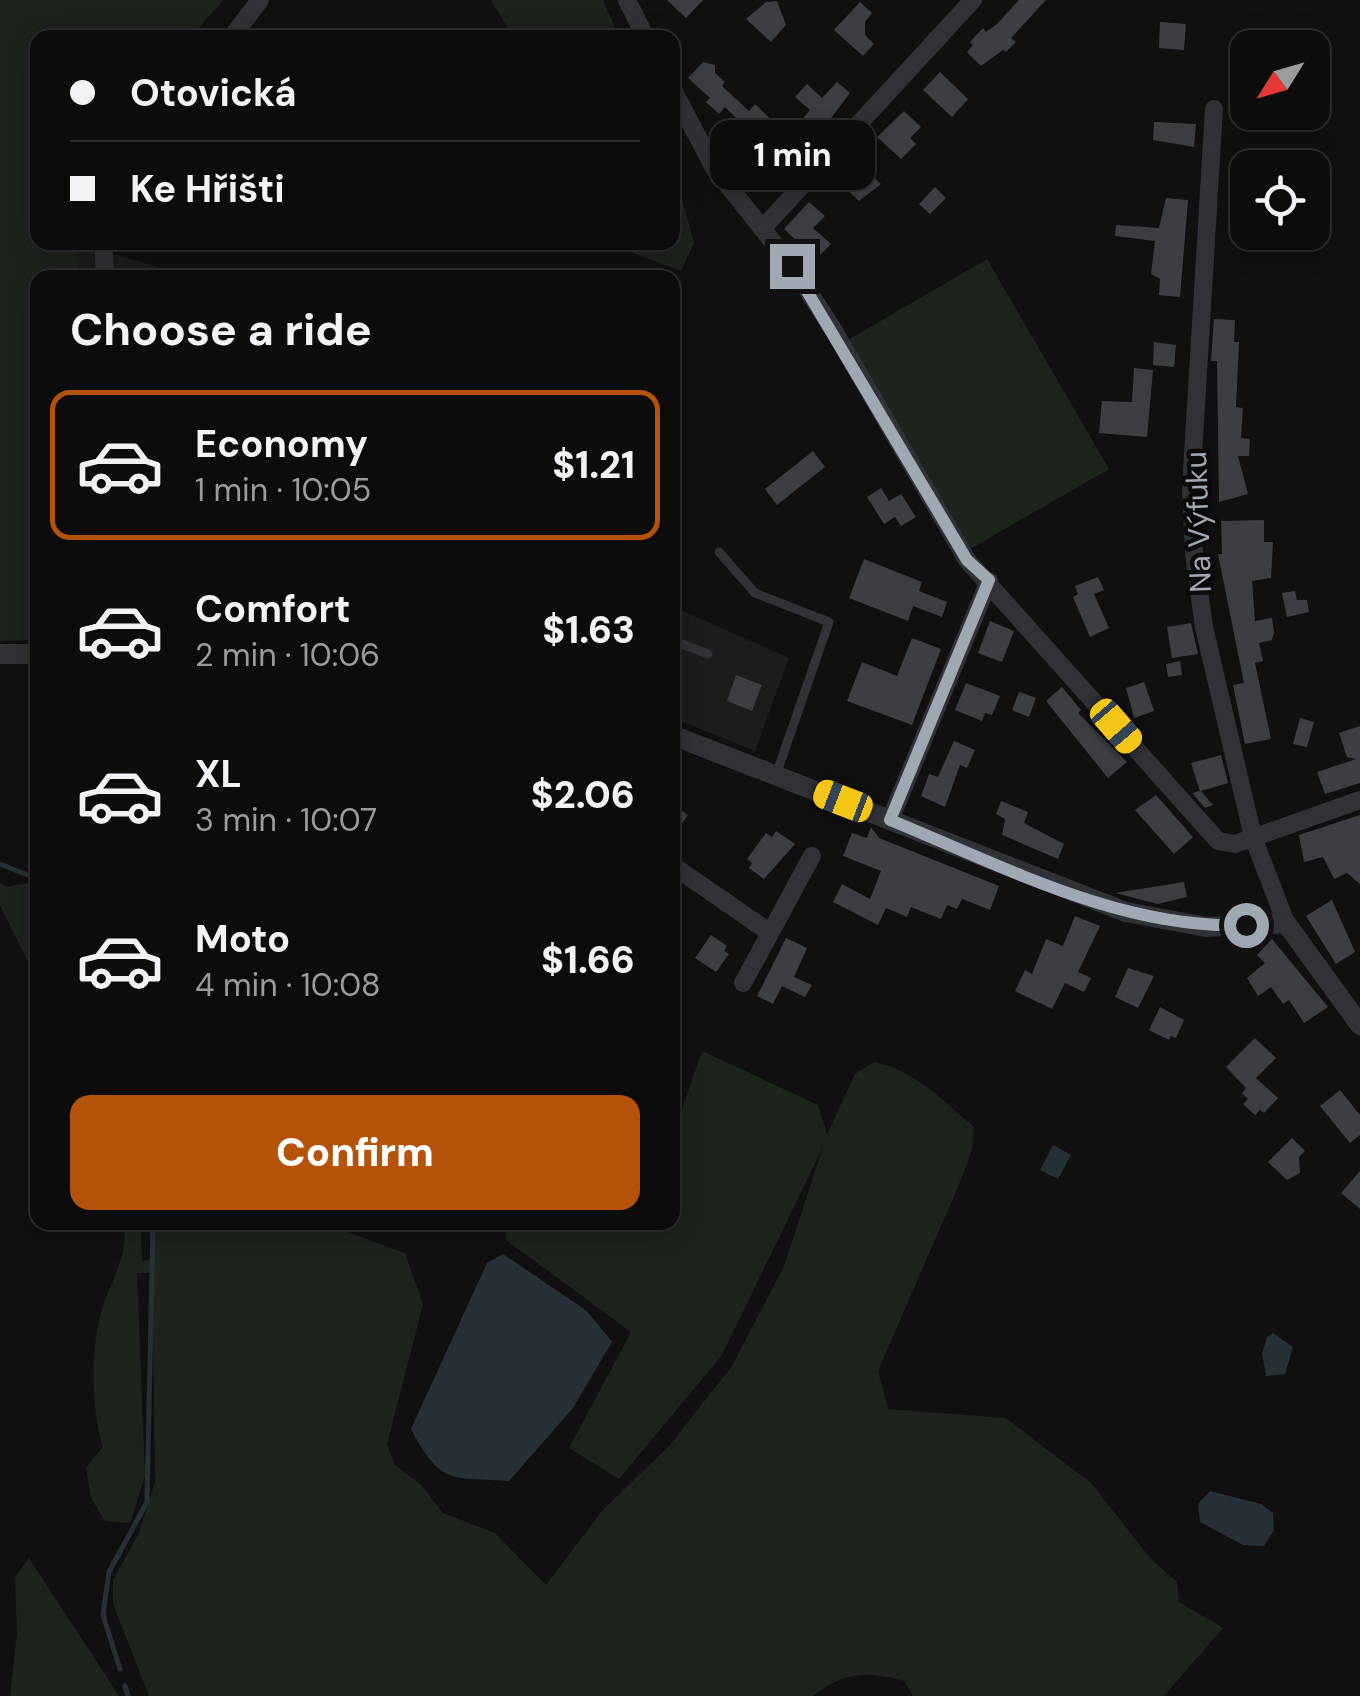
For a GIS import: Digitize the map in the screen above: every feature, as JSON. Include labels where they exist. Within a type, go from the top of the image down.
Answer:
[{"type":"street","points":[[237,30],[260,0]]},
{"type":"street","points":[[627,0],[642,30]]},
{"type":"street","points":[[762,229],[973,0]]},
{"type":"street","points":[[680,103],[714,168],[792,266],[834,331],[967,560],[989,580],[1218,841],[1235,844],[1360,800]]},
{"type":"street","name":"Na Výfuku","points":[[1214,109],[1191,488],[1194,538],[1204,627],[1253,837],[1286,923]]},
{"type":"street","points":[[890,820],[989,580]]},
{"type":"street","points":[[0,654],[30,654]]},
{"type":"street","points":[[680,738],[1126,912],[1206,926],[1286,923],[1353,1000],[1360,1025]]},
{"type":"street","points":[[744,983],[812,856]]},
{"type":"street","points":[[680,871],[769,932]]},
{"type":"lane","points":[[720,552],[755,593],[829,622],[776,775]]},
{"type":"lane","points":[[680,643],[708,654]]},
{"type":"shaded area","points":[[0,0],[223,0],[197,30],[30,30],[30,250],[76,250],[80,270],[30,270],[30,640],[0,641]]},
{"type":"shaded area","points":[[491,0],[603,0],[616,30],[509,30]]},
{"type":"shaded area","points":[[680,191],[694,243],[681,271],[631,250],[680,250]]},
{"type":"shaded area","points":[[76,250],[99,250],[169,270],[80,270]]},
{"type":"shaded area","points":[[987,259],[1109,469],[970,549],[848,340]]},
{"type":"shaded area","points":[[680,610],[789,658],[755,751],[680,721]]},
{"type":"shaded area","points":[[0,883],[6,887],[30,883],[30,966],[0,905]]},
{"type":"shaded area","points":[[702,1051],[818,1105],[827,1134],[855,1074],[874,1062],[915,1079],[974,1127],[972,1150],[958,1187],[878,1371],[888,1409],[1006,1418],[1091,1483],[1151,1559],[1177,1582],[1179,1602],[1223,1628],[1164,1696],[913,1696],[904,1681],[857,1675],[813,1696],[149,1696],[113,1604],[113,1580],[139,1533],[155,1482],[152,1273],[137,1273],[145,1476],[130,1523],[105,1521],[91,1498],[86,1468],[103,1447],[95,1402],[96,1335],[123,1249],[125,1230],[141,1230],[142,1261],[151,1259],[155,1230],[341,1230],[405,1253],[423,1304],[387,1445],[395,1465],[421,1485],[443,1513],[495,1533],[546,1585],[602,1511],[669,1446],[732,1366],[784,1266],[823,1147],[722,1355],[619,1479],[569,1448],[631,1332],[506,1240],[505,1230],[680,1230],[680,1115]]},
{"type":"shaded area","points":[[1053,1145],[1071,1155],[1058,1179],[1040,1170]]},
{"type":"shaded area","points":[[503,1254],[587,1311],[612,1342],[573,1408],[509,1481],[462,1478],[441,1470],[431,1461],[411,1429],[487,1263]]},
{"type":"shaded area","points":[[1273,1333],[1293,1347],[1285,1374],[1266,1376],[1262,1353],[1267,1337]]},
{"type":"shaded area","points":[[1210,1491],[1261,1504],[1273,1513],[1274,1530],[1264,1546],[1243,1545],[1200,1522],[1198,1504]]},
{"type":"shaded area","points":[[29,1558],[119,1696],[10,1696],[17,1634],[15,1577]]},
{"type":"building","points":[[667,0],[703,0],[686,18]]},
{"type":"building","points":[[1019,0],[1046,0],[1011,38],[1016,42],[981,66],[967,52],[973,45],[970,42],[983,28],[986,32],[997,24]]},
{"type":"building","points":[[777,1],[786,25],[771,42],[746,19],[766,2]]},
{"type":"building","points":[[860,2],[872,13],[865,22],[865,35],[874,44],[863,56],[834,30]]},
{"type":"building","points":[[1160,22],[1186,24],[1184,50],[1159,48]]},
{"type":"building","points":[[703,62],[715,65],[715,73],[725,82],[722,86],[749,111],[755,104],[777,125],[766,142],[751,143],[741,154],[727,142],[743,125],[725,107],[719,114],[706,102],[710,98],[688,78]]},
{"type":"building","points":[[940,72],[968,99],[952,117],[923,90]]},
{"type":"building","points":[[837,82],[850,93],[816,138],[800,122],[810,110],[795,97],[807,84],[822,98]]},
{"type":"building","points":[[904,111],[921,127],[910,138],[916,144],[901,159],[877,137]]},
{"type":"building","points":[[1154,122],[1196,124],[1194,147],[1153,140]]},
{"type":"building","points":[[859,164],[881,184],[859,201],[845,188],[850,182],[846,178]]},
{"type":"building","points":[[935,187],[946,198],[930,214],[919,204]]},
{"type":"building","points":[[1166,198],[1188,200],[1180,297],[1159,295],[1160,279],[1151,274],[1155,241],[1115,236],[1116,225],[1159,228]]},
{"type":"building","points":[[809,202],[825,216],[813,228],[831,244],[816,259],[784,229]]},
{"type":"building","points":[[1214,319],[1235,320],[1234,342],[1239,342],[1236,407],[1243,408],[1241,438],[1250,439],[1249,456],[1238,456],[1248,494],[1219,502],[1217,361],[1211,361]]},
{"type":"building","points":[[1154,342],[1176,345],[1174,367],[1153,365]]},
{"type":"building","points":[[1134,368],[1153,370],[1147,437],[1099,433],[1102,401],[1132,402]]},
{"type":"building","points":[[813,451],[825,467],[777,505],[765,489]]},
{"type":"building","points":[[881,488],[889,501],[901,494],[916,517],[901,526],[895,517],[884,524],[867,497]]},
{"type":"building","points":[[1264,520],[1264,542],[1273,542],[1271,578],[1252,581],[1255,621],[1272,618],[1274,632],[1272,640],[1259,643],[1263,661],[1255,663],[1271,739],[1245,744],[1233,685],[1244,683],[1218,554],[1222,554],[1221,521]]},
{"type":"building","points":[[864,559],[922,582],[919,591],[947,602],[942,617],[913,606],[908,621],[849,598]]},
{"type":"building","points":[[1098,577],[1104,590],[1094,594],[1109,628],[1090,637],[1073,597],[1078,594],[1075,586]]},
{"type":"building","points":[[1295,591],[1297,600],[1307,600],[1309,612],[1287,617],[1282,593]]},
{"type":"building","points":[[990,621],[1014,631],[1002,662],[978,653]]},
{"type":"building","points":[[1191,623],[1198,654],[1172,658],[1167,627]]},
{"type":"building","points":[[912,638],[941,649],[912,725],[847,701],[862,662],[897,676]]},
{"type":"building","points":[[1180,661],[1182,675],[1168,677],[1166,664]]},
{"type":"building","points":[[736,675],[762,685],[752,711],[727,701]]},
{"type":"building","points":[[1144,682],[1154,711],[1134,718],[1126,688]]},
{"type":"building","points":[[966,683],[1000,696],[992,715],[985,713],[982,721],[955,710]]},
{"type":"building","points":[[1062,687],[1081,710],[1078,713],[1127,762],[1108,778],[1046,701]]},
{"type":"building","points":[[1019,692],[1036,698],[1029,717],[1012,710]]},
{"type":"building","points":[[1300,718],[1314,722],[1307,747],[1293,744]]},
{"type":"building","points":[[1360,726],[1360,783],[1325,794],[1317,772],[1356,759],[1347,757],[1339,733]]},
{"type":"building","points":[[954,741],[975,750],[967,768],[960,765],[945,807],[921,796],[929,774],[938,777]]},
{"type":"building","points":[[1221,755],[1228,783],[1201,791],[1213,805],[1205,808],[1192,793],[1200,791],[1191,763]]},
{"type":"building","points":[[1156,795],[1193,837],[1174,854],[1135,810]]},
{"type":"building","points":[[1001,801],[1028,812],[1024,823],[1064,844],[1058,859],[1002,835],[1005,819],[996,814]]},
{"type":"building","points":[[680,810],[688,815],[680,826]]},
{"type":"building","points":[[1360,815],[1360,884],[1347,873],[1334,879],[1323,857],[1304,862],[1299,835]]},
{"type":"building","points":[[871,827],[879,838],[999,886],[990,910],[962,899],[957,909],[947,905],[941,919],[911,907],[907,917],[886,908],[878,925],[833,902],[842,884],[870,899],[881,871],[843,856],[852,833],[867,838]]},
{"type":"building","points":[[776,831],[795,844],[764,879],[749,868],[752,863],[747,859],[766,833],[772,837]]},
{"type":"building","points":[[1184,882],[1187,897],[1158,904],[1115,893]]},
{"type":"building","points":[[1332,900],[1355,952],[1336,964],[1306,916]]},
{"type":"building","points":[[1075,916],[1100,926],[1078,972],[1091,978],[1084,992],[1065,983],[1052,1009],[1015,991],[1025,970],[1032,974],[1046,939],[1063,946]]},
{"type":"building","points":[[711,935],[727,946],[724,951],[729,954],[716,972],[695,958]]},
{"type":"building","points":[[786,938],[807,948],[794,977],[812,985],[805,997],[782,986],[773,1004],[757,996]]},
{"type":"building","points":[[1272,939],[1328,1007],[1304,1023],[1289,1000],[1283,1004],[1271,987],[1258,996],[1247,978],[1265,963],[1257,955]]},
{"type":"building","points":[[1128,968],[1154,976],[1138,1008],[1115,997]]},
{"type":"building","points":[[1160,1007],[1184,1020],[1176,1038],[1171,1036],[1169,1040],[1149,1030]]},
{"type":"building","points":[[1255,1038],[1276,1058],[1256,1078],[1278,1098],[1264,1113],[1260,1110],[1255,1115],[1243,1104],[1248,1099],[1242,1093],[1246,1088],[1226,1067]]},
{"type":"building","points":[[1340,1090],[1360,1115],[1360,1135],[1350,1143],[1320,1106]]},
{"type":"building","points":[[1292,1138],[1305,1151],[1299,1157],[1300,1173],[1287,1180],[1268,1162]]},
{"type":"building","points":[[1360,1171],[1360,1209],[1341,1193]]},
{"type":"waterway","points":[[0,864],[30,876]]},
{"type":"waterway","points":[[120,1669],[103,1615],[109,1572],[147,1502],[153,1230]]},
{"type":"waterway","points":[[125,1686],[128,1696]]},
{"type":"route","points":[[792,266],[967,560],[989,580],[890,820],[1126,912],[1206,926],[1246,925]]}]
